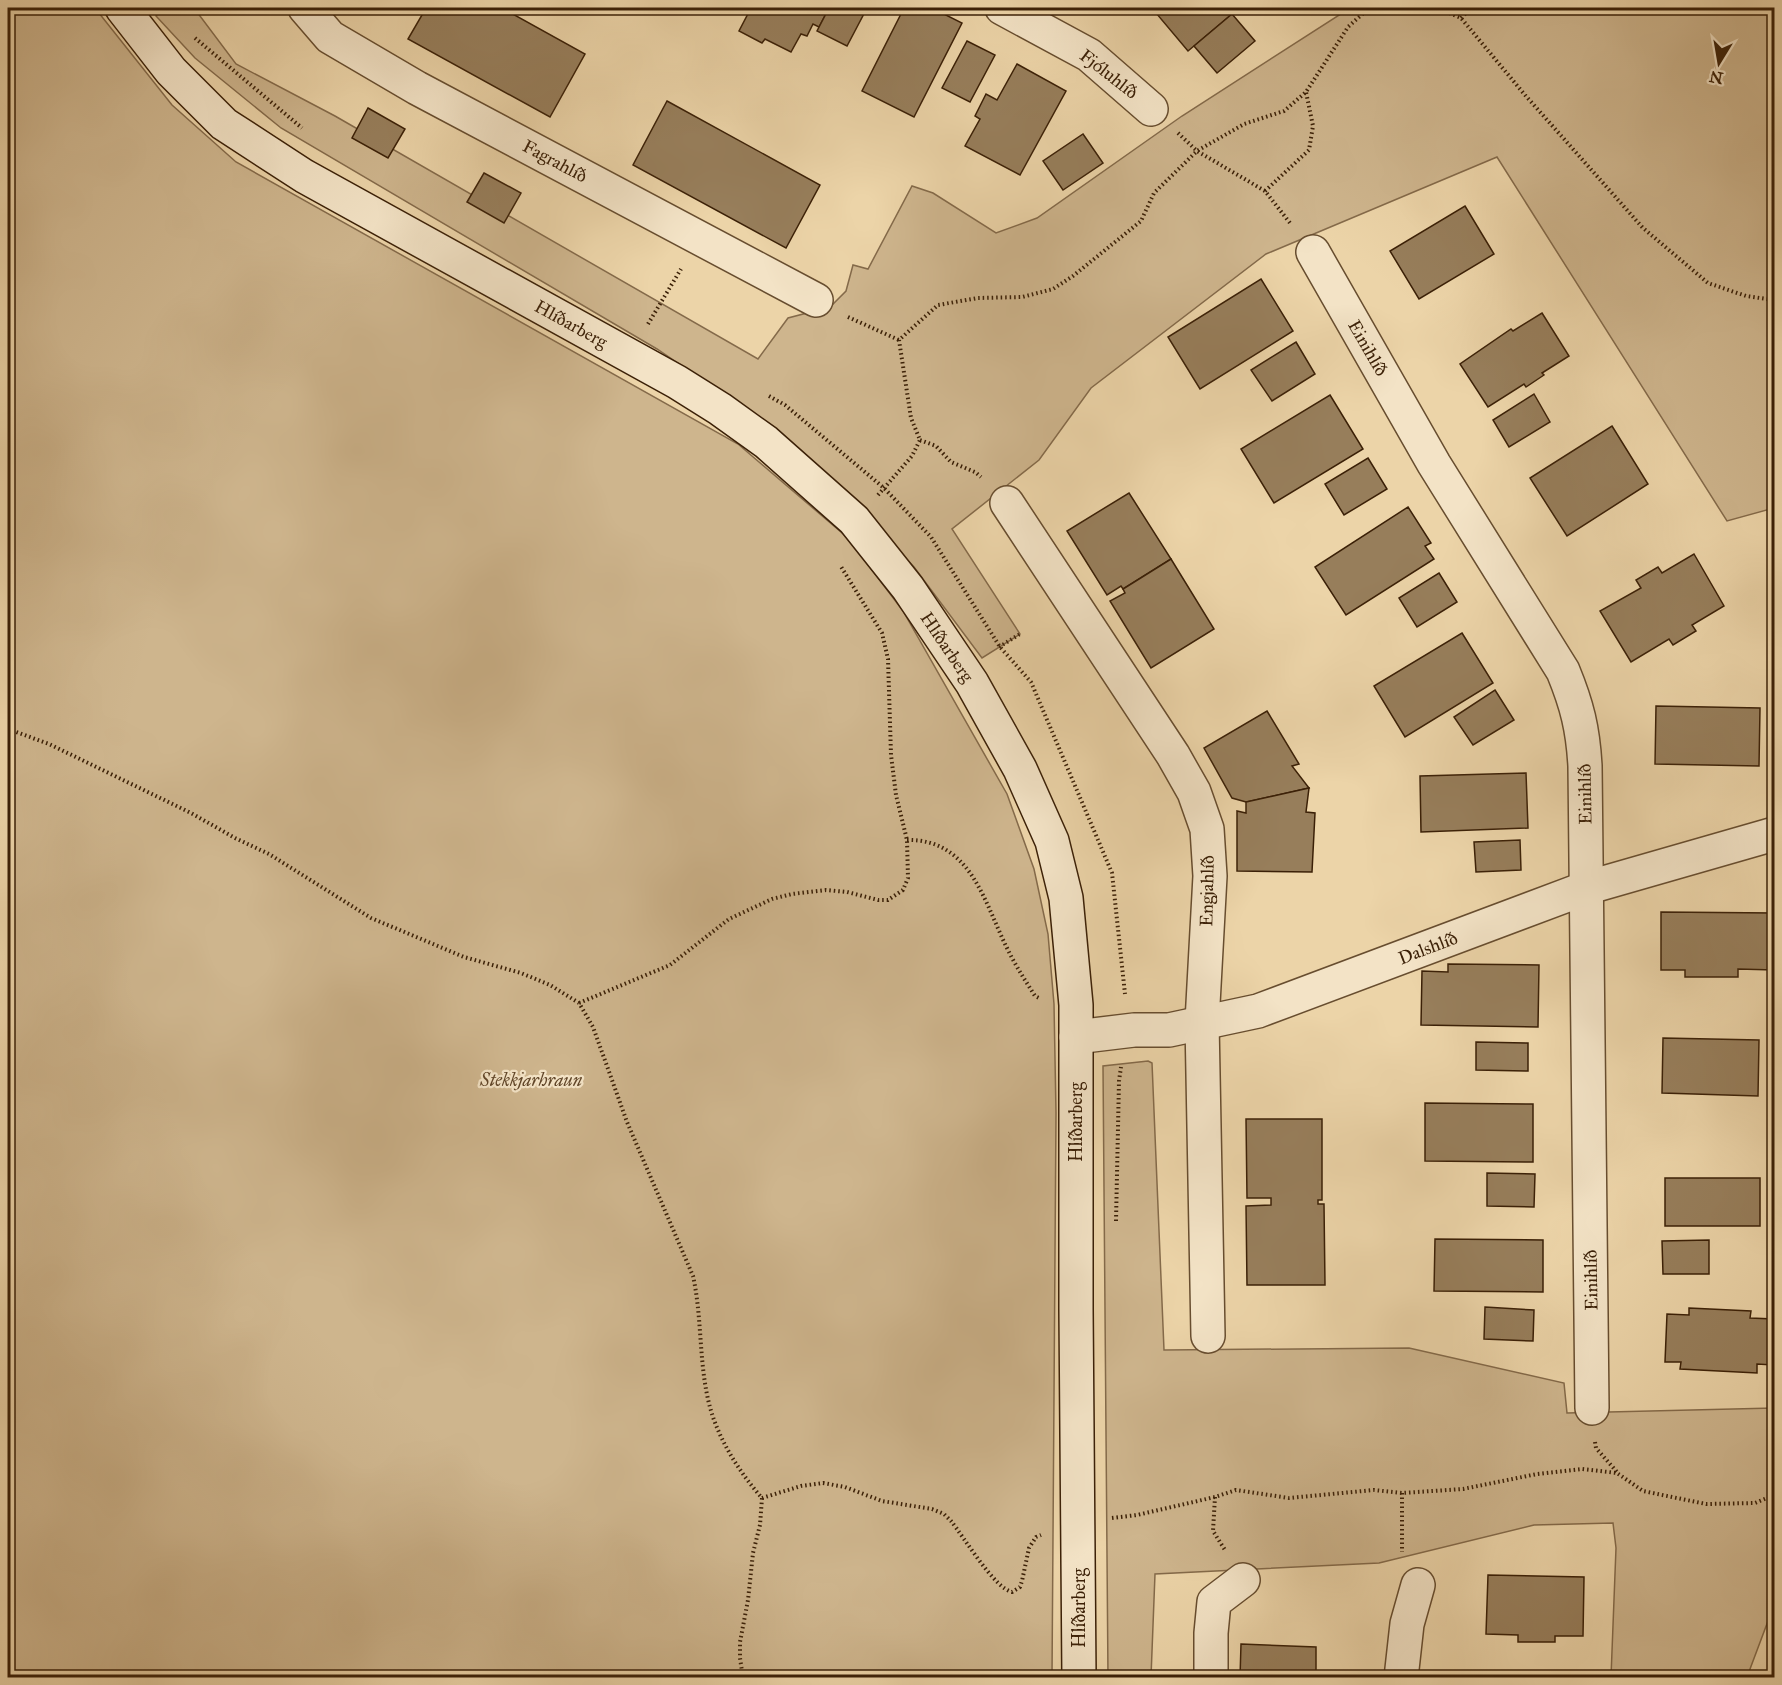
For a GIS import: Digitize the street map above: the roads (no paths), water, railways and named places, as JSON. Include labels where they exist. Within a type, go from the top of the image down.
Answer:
[{"type":"street","name":"Hlíðarberg","points":[[122,8],[171,71],[224,124],[304,176],[629,356],[711,404],[766,442],[854,520],[908,588],[972,683],[1020,769],[1052,841],[1063,886],[1076,1021],[1079,1677]]},
{"type":"street","name":"Fagrahlíð","points":[[305,8],[330,37],[397,76],[816,300]]},
{"type":"street","name":"Fjóluhlíð","points":[[1002,8],[1089,55],[1151,109]]},
{"type":"street","name":"Einihlíð","points":[[1313,252],[1434,464],[1563,671],[1576,705],[1584,738],[1592,1408]]},
{"type":"street","name":"Engjahlíð","points":[[1007,503],[1173,755],[1194,792],[1207,829],[1210,876],[1202,1022],[1208,1336]]},
{"type":"street","name":"Dalshlíð","points":[[1076,1021],[1127,1031],[1169,1030],[1258,1011],[1586,888],[1774,834]]},
{"type":"street","points":[[1211,1677],[1214,1602],[1243,1580]]},
{"type":"street","points":[[1401,1677],[1407,1624],[1418,1585]]},
{"type":"park label","name":"Stekkjarhraun","points":[[531,1080]]}]
